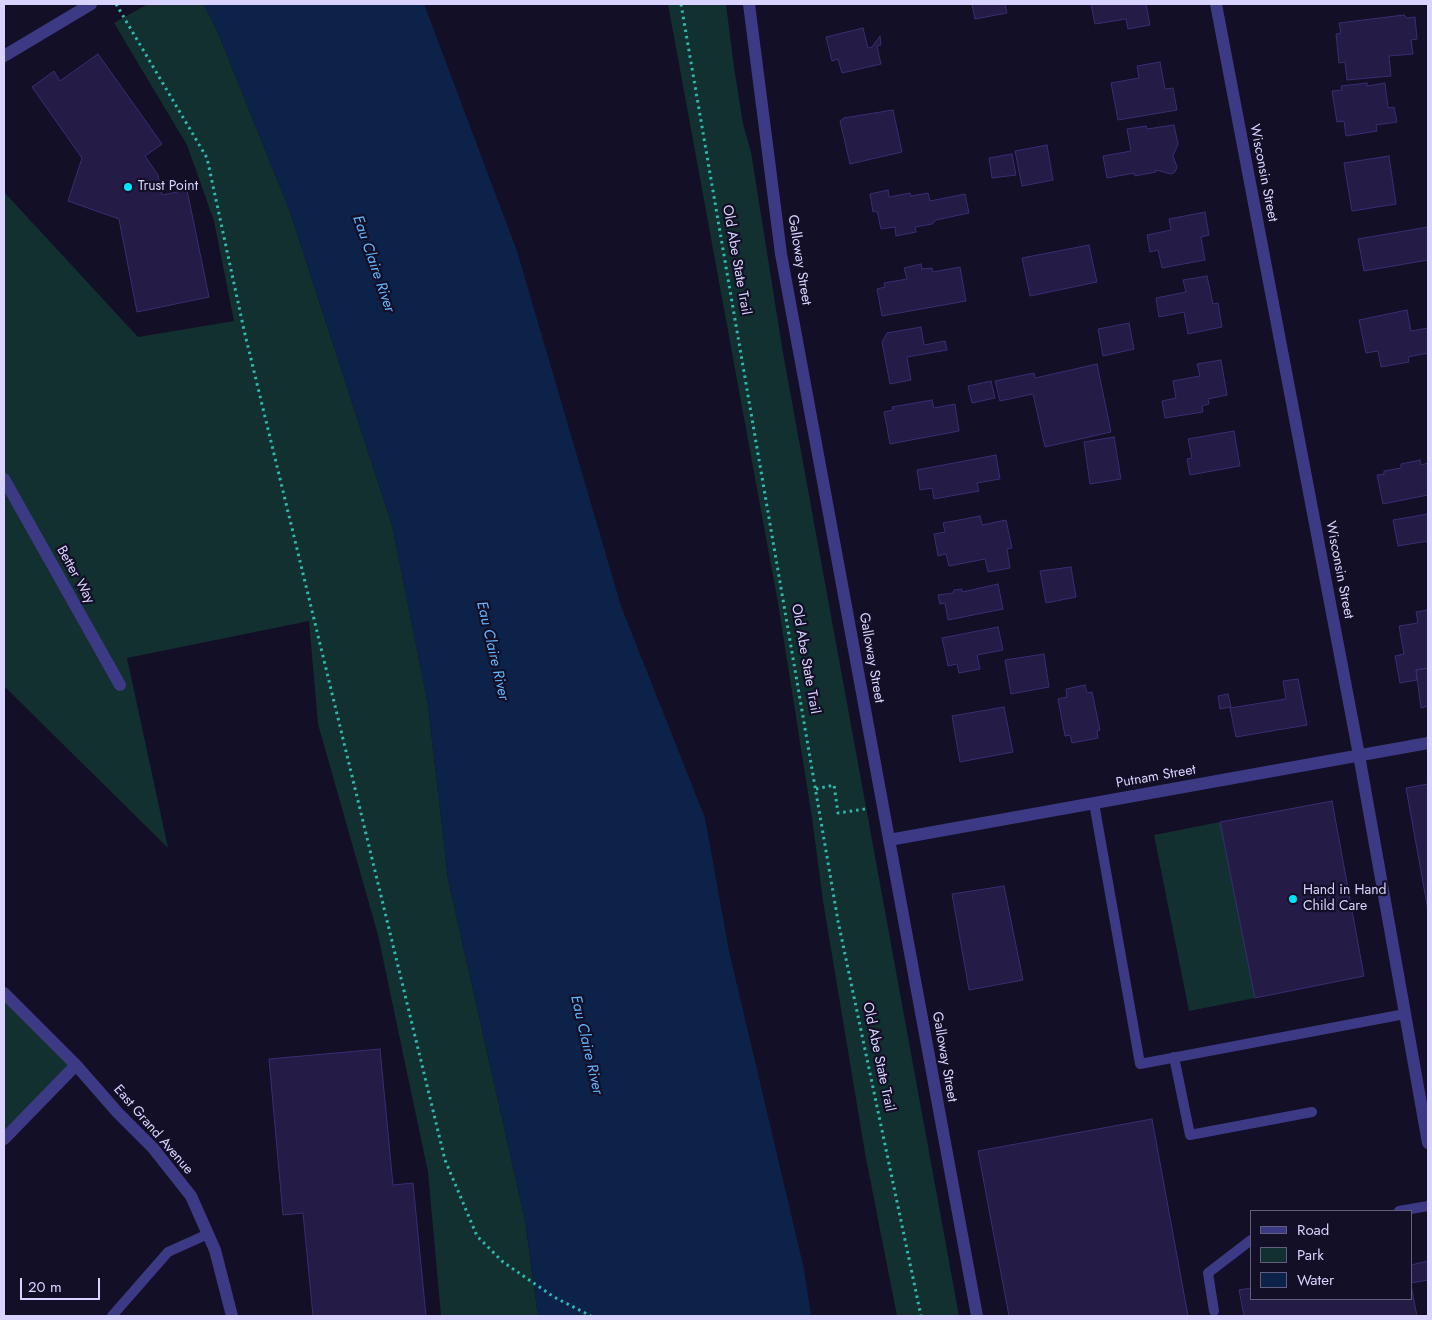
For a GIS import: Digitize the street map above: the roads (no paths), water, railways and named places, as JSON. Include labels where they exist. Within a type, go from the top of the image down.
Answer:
[{"type":"street","points":[[4,56],[91,4]]},
{"type":"street","name":"Galloway Street","points":[[749,4],[781,254],[977,1316]]},
{"type":"street","name":"Wisconsin Street","points":[[1216,4],[1359,756],[1428,1143]]},
{"type":"street","name":"Better Way","points":[[4,479],[120,685]]},
{"type":"street","name":"Putnam Street","points":[[889,840],[1428,743]]},
{"type":"street","name":"East Grand Avenue","points":[[4,993],[76,1065],[153,1148],[191,1196],[215,1250],[232,1316]]},
{"type":"street","points":[[4,1139],[76,1065]]},
{"type":"lane","points":[[1094,803],[1140,1064],[1405,1014]]},
{"type":"lane","points":[[1174,1057],[1190,1135],[1312,1112]]},
{"type":"lane","points":[[1405,1210],[1428,1206]]},
{"type":"lane","points":[[112,1316],[168,1252],[208,1234]]},
{"type":"lane","points":[[1214,1311],[1208,1272],[1250,1241]]},
{"type":"water","name":"Eau Claire River","points":[[204,4],[424,4],[517,251],[621,606],[705,818],[729,951],[804,1269],[811,1316],[538,1316],[525,1220],[448,879],[428,705],[392,525],[289,209],[219,35]]},
{"type":"place","name":"Trust Point","points":[[128,187]]},
{"type":"place","name":"Hand in Hand Child Care","points":[[1293,899]]}]
